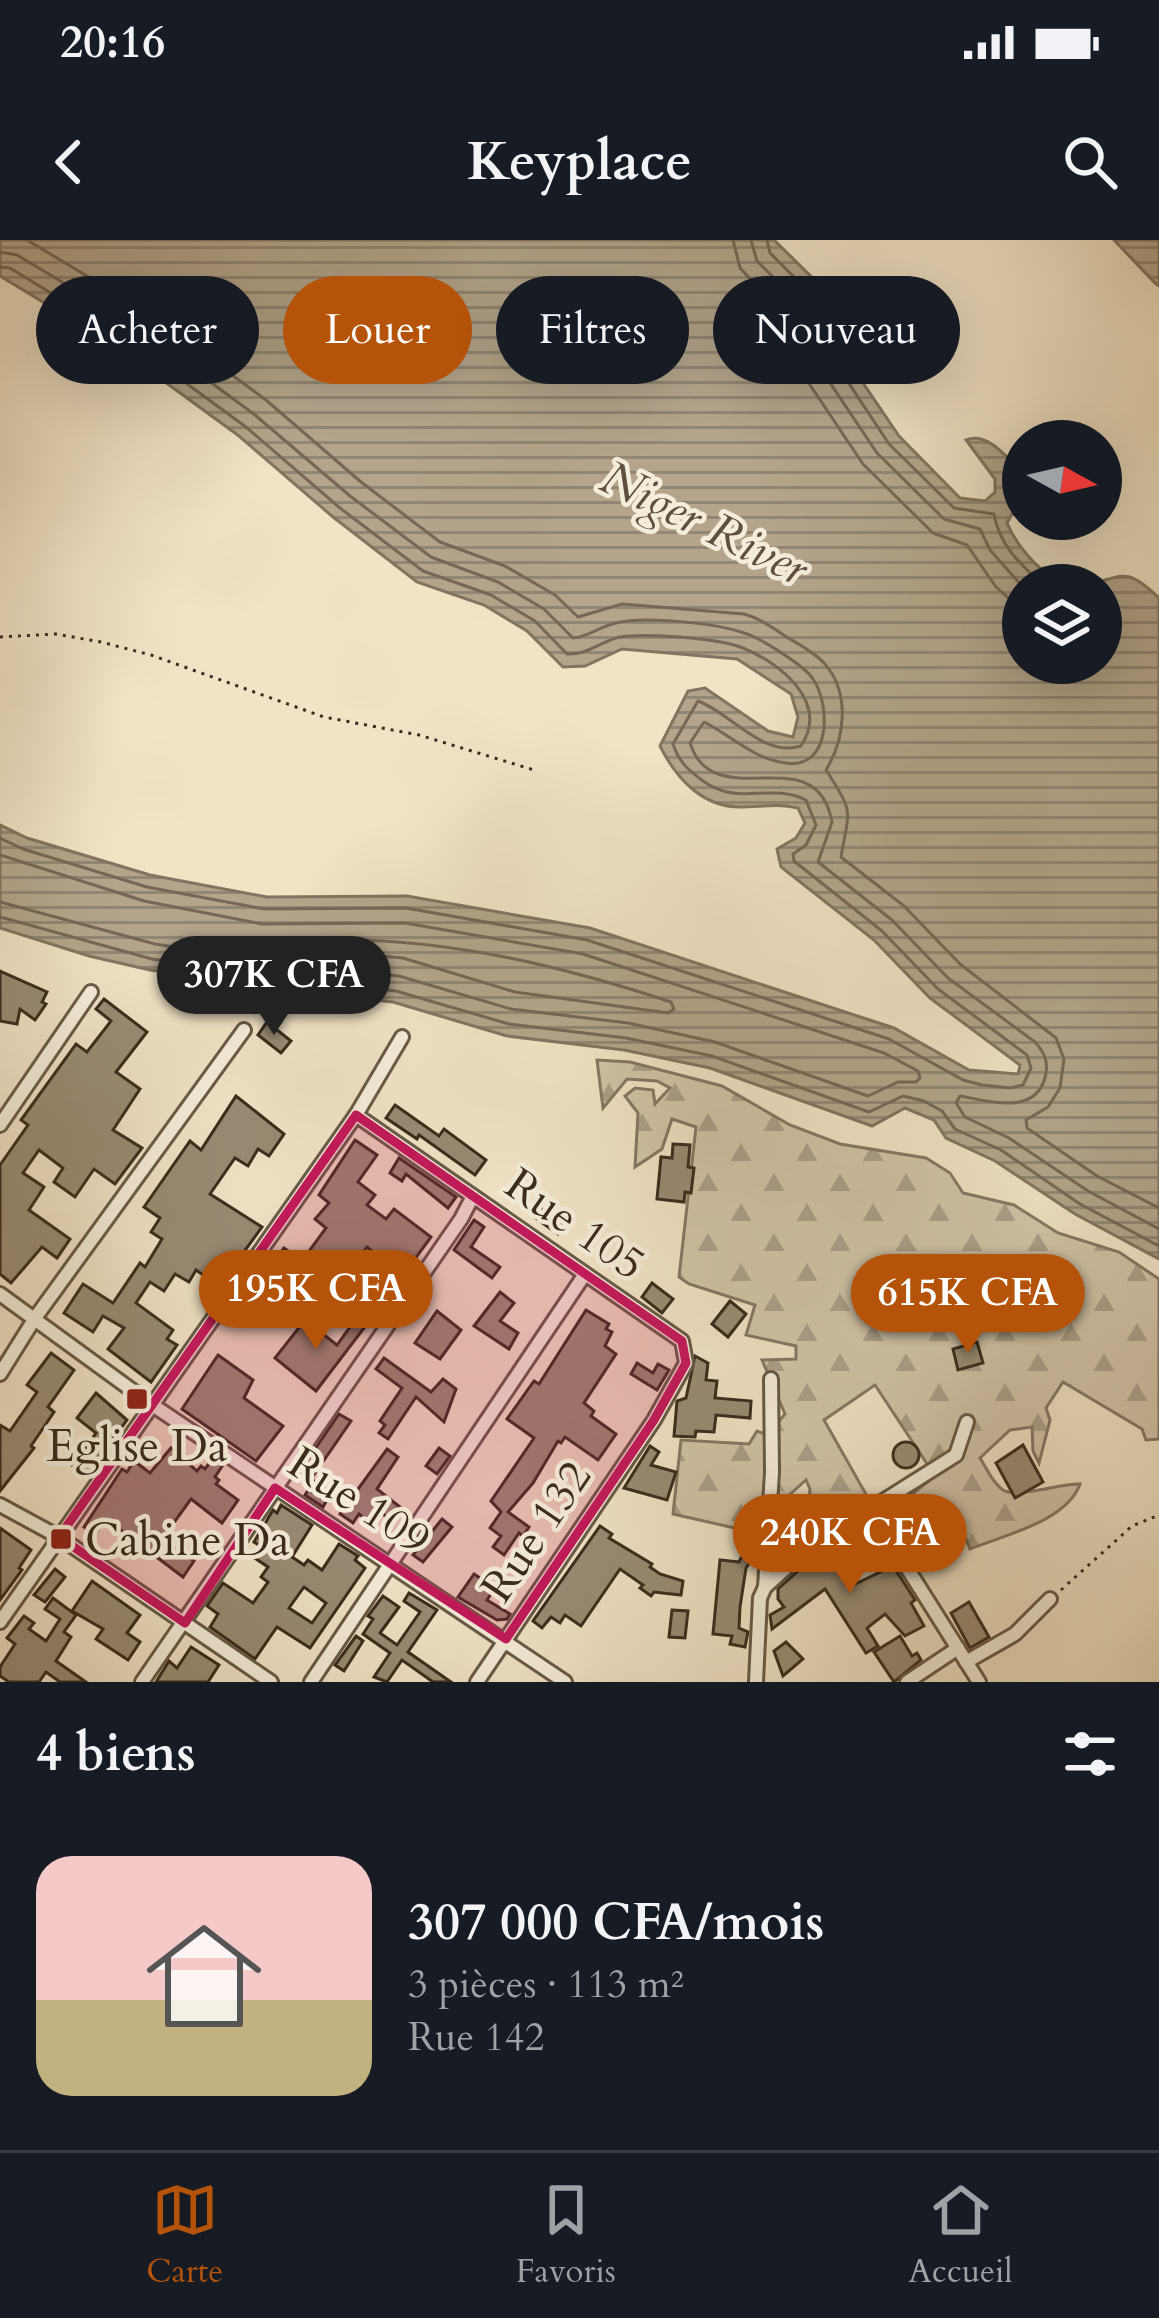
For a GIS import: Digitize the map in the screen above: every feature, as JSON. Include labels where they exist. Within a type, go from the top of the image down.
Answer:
[{"type":"street","points":[[0,1125],[92,992]]},
{"type":"street","points":[[0,1374],[35,1318],[244,1030]]},
{"type":"street","points":[[0,1622],[356,1115],[402,1037]]},
{"type":"street","name":"Rue 105","points":[[356,1115],[682,1341],[686,1363],[654,1420]]},
{"type":"street","points":[[142,1682],[473,1196]]},
{"type":"street","points":[[310,1682],[585,1274]]},
{"type":"street","name":"Rue 109","points":[[0,1294],[151,1404],[565,1682]]},
{"type":"street","points":[[756,1682],[772,1472],[771,1379]]},
{"type":"street","name":"Rue 132","points":[[477,1682],[654,1420]]},
{"type":"street","points":[[764,1586],[807,1549],[956,1455],[967,1422]]},
{"type":"street","points":[[0,1505],[59,1537],[271,1682]]},
{"type":"street","points":[[870,1509],[979,1682]]},
{"type":"street","points":[[966,1662],[1015,1634],[1050,1599]]},
{"type":"street","points":[[907,1682],[958,1648]]},
{"type":"path","points":[[0,637],[56,634],[100,642],[151,655],[324,717],[419,735],[534,770]]},
{"type":"path","points":[[1050,1599],[1132,1526],[1159,1515]]},
{"type":"highlighted area","points":[[356,1115],[682,1341],[686,1363],[654,1420],[506,1639],[275,1488],[185,1623],[59,1537]]},
{"type":"green space","points":[[597,1060],[630,1062],[722,1086],[790,1125],[840,1144],[926,1158],[950,1173],[963,1193],[1014,1205],[1058,1233],[1119,1252],[1159,1279],[1159,1439],[1146,1440],[1142,1429],[1063,1382],[1046,1408],[1050,1420],[1039,1463],[1032,1427],[1010,1430],[980,1458],[996,1484],[1009,1492],[1080,1484],[1062,1508],[1033,1525],[970,1549],[955,1513],[913,1555],[866,1569],[843,1535],[899,1505],[935,1476],[875,1385],[824,1420],[867,1496],[828,1521],[808,1512],[806,1480],[786,1498],[799,1526],[800,1562],[760,1585],[767,1561],[785,1551],[756,1553],[738,1543],[739,1529],[673,1514],[681,1440],[749,1444],[757,1431],[768,1435],[785,1414],[762,1360],[796,1359],[796,1346],[746,1335],[755,1305],[679,1277],[696,1127],[672,1119],[662,1149],[635,1167],[638,1113],[625,1096],[635,1088],[653,1090],[655,1104],[670,1088],[657,1081],[627,1079],[603,1108]]},
{"type":"water","name":"Niger River","points":[[0,240],[774,240],[811,276],[713,276],[713,384],[864,384],[899,436],[960,498],[985,501],[995,492],[995,479],[966,440],[982,439],[1002,453],[1002,540],[1016,540],[1036,564],[1002,564],[1002,684],[1122,684],[1122,576],[1138,581],[1159,598],[1159,1259],[1075,1214],[995,1161],[946,1138],[934,1120],[905,1108],[872,1126],[710,1068],[624,1050],[507,1036],[393,1002],[265,989],[150,970],[0,928],[0,825],[27,838],[150,875],[267,897],[407,896],[590,928],[894,1028],[969,1070],[1018,1074],[1020,1065],[930,998],[874,940],[781,867],[777,849],[796,838],[805,823],[798,808],[714,802],[682,779],[660,746],[688,691],[705,688],[768,731],[793,737],[798,717],[791,694],[737,659],[622,649],[585,666],[563,667],[527,631],[484,605],[417,582],[239,436],[168,384],[259,384],[259,276],[36,276],[36,298],[0,276]]},
{"type":"water","points":[[1114,240],[1159,240],[1159,286],[1155,283]]},
{"type":"building","points":[[0,971],[47,992],[42,1002],[46,1004],[35,1020],[20,1009],[17,1024],[0,1021]]},
{"type":"building","points":[[104,999],[147,1032],[116,1072],[140,1089],[113,1130],[142,1148],[115,1184],[94,1169],[75,1197],[54,1182],[63,1168],[39,1150],[23,1173],[44,1187],[29,1210],[70,1239],[57,1258],[42,1247],[11,1283],[0,1274],[0,1165],[28,1125],[21,1120],[76,1044],[87,1052],[111,1021],[96,1009]]},
{"type":"building","points":[[267,1022],[291,1041],[281,1053],[258,1035]]},
{"type":"building","points":[[236,1096],[284,1134],[269,1156],[258,1149],[248,1166],[235,1158],[210,1194],[262,1227],[219,1286],[196,1270],[189,1282],[175,1274],[164,1291],[150,1282],[136,1303],[173,1330],[167,1339],[177,1345],[151,1382],[108,1349],[124,1328],[103,1316],[93,1332],[64,1313],[83,1284],[113,1303],[140,1263],[145,1267],[162,1239],[151,1232],[160,1218],[144,1207],[190,1141],[201,1150]]},
{"type":"building","points":[[395,1105],[439,1136],[444,1129],[486,1160],[475,1175],[386,1118]]},
{"type":"building","points":[[355,1140],[377,1155],[358,1182],[375,1195],[367,1205],[386,1219],[394,1209],[431,1237],[403,1275],[367,1247],[351,1267],[370,1281],[357,1299],[323,1274],[298,1311],[273,1294],[254,1318],[239,1307],[284,1248],[302,1261],[326,1228],[315,1219],[329,1203],[319,1195]]},
{"type":"building","points":[[673,1144],[690,1145],[688,1167],[694,1168],[691,1193],[685,1192],[684,1202],[657,1199],[661,1157],[672,1158]]},
{"type":"building","points":[[399,1158],[456,1197],[448,1208],[406,1174],[402,1181],[390,1173]]},
{"type":"building","points":[[541,1208],[565,1225],[558,1234],[534,1217]]},
{"type":"building","points":[[474,1220],[484,1227],[471,1247],[500,1267],[492,1278],[454,1250]]},
{"type":"building","points":[[652,1283],[673,1299],[662,1313],[642,1297]]},
{"type":"building","points":[[500,1292],[514,1303],[500,1321],[518,1333],[509,1349],[474,1326]]},
{"type":"building","points":[[730,1301],[746,1314],[728,1337],[712,1324]]},
{"type":"building","points":[[586,1310],[609,1324],[606,1329],[612,1332],[605,1346],[616,1354],[584,1403],[594,1411],[591,1416],[616,1434],[598,1460],[565,1437],[558,1441],[533,1483],[508,1512],[529,1527],[504,1555],[493,1547],[501,1536],[490,1528],[501,1512],[491,1501],[534,1438],[507,1419],[534,1381],[539,1384]]},
{"type":"building","points":[[437,1311],[461,1330],[440,1359],[415,1343]]},
{"type":"building","points":[[357,1317],[367,1324],[316,1391],[275,1358],[305,1320],[337,1345]]},
{"type":"building","points":[[977,1342],[983,1363],[958,1370],[953,1349]]},
{"type":"building","points":[[51,1353],[74,1370],[48,1407],[54,1412],[34,1448],[0,1491],[0,1425],[10,1431],[37,1392],[27,1385]]},
{"type":"building","points":[[218,1355],[253,1380],[244,1398],[283,1426],[256,1461],[182,1409]]},
{"type":"building","points":[[695,1356],[708,1363],[706,1380],[717,1381],[715,1398],[751,1401],[750,1418],[716,1415],[714,1432],[674,1436],[677,1401],[686,1398]]},
{"type":"building","points":[[384,1358],[431,1392],[443,1379],[456,1389],[444,1422],[416,1397],[388,1439],[379,1433],[385,1425],[380,1421],[402,1388],[376,1369]]},
{"type":"building","points":[[637,1363],[653,1373],[658,1364],[669,1370],[657,1390],[631,1374]]},
{"type":"building","points":[[96,1393],[127,1420],[86,1475],[73,1466],[96,1433],[77,1418]]},
{"type":"building","points":[[339,1414],[351,1421],[311,1479],[300,1471]]},
{"type":"building","points":[[906,1442],[919,1455],[906,1468],[893,1455]]},
{"type":"building","points":[[1023,1445],[1043,1482],[1015,1498],[996,1463]]},
{"type":"building","points":[[650,1446],[659,1452],[651,1465],[676,1472],[667,1500],[624,1488]]},
{"type":"building","points":[[171,1448],[197,1471],[213,1458],[223,1465],[216,1484],[238,1500],[222,1523],[191,1499],[162,1539],[194,1561],[183,1577],[106,1519],[95,1534],[84,1527],[122,1469],[127,1472],[134,1461],[150,1473]]},
{"type":"building","points":[[439,1448],[450,1456],[437,1474],[426,1466]]},
{"type":"building","points":[[387,1449],[398,1457],[377,1489],[400,1507],[390,1520],[382,1513],[371,1524],[359,1514],[353,1523],[340,1514]]},
{"type":"building","points":[[314,1481],[328,1498],[323,1507],[305,1495]]},
{"type":"building","points":[[281,1505],[312,1525],[292,1557],[304,1565],[308,1560],[322,1570],[339,1544],[358,1556],[355,1560],[365,1568],[310,1648],[277,1627],[255,1659],[210,1627],[218,1614],[207,1606],[223,1583],[253,1603],[268,1582],[261,1577],[268,1567],[253,1557],[260,1546],[254,1542],[273,1510],[277,1513]],"holes":[[[304,1587],[326,1603],[312,1623],[289,1608]]]},
{"type":"building","points":[[442,1519],[452,1527],[423,1562],[413,1555]]},
{"type":"building","points":[[600,1526],[612,1534],[609,1538],[660,1574],[683,1581],[681,1595],[654,1592],[651,1596],[620,1569],[581,1626],[565,1615],[560,1623],[551,1617],[542,1628],[533,1621]]},
{"type":"building","points":[[0,1528],[31,1550],[0,1600]]},
{"type":"building","points":[[844,1542],[853,1558],[836,1567],[851,1586],[893,1566],[915,1600],[911,1603],[924,1626],[905,1636],[885,1614],[867,1628],[878,1646],[866,1653],[825,1589],[772,1629],[770,1615],[784,1607],[778,1589],[814,1557]]},
{"type":"building","points":[[744,1552],[755,1555],[746,1568],[740,1607],[739,1628],[748,1632],[745,1647],[730,1644],[732,1636],[713,1634],[720,1560],[739,1562]]},
{"type":"building","points":[[55,1569],[65,1577],[45,1602],[34,1595]]},
{"type":"building","points":[[474,1574],[495,1588],[487,1600],[510,1614],[507,1619],[497,1620],[458,1597]]},
{"type":"building","points":[[92,1581],[140,1615],[127,1633],[140,1642],[128,1660],[96,1639],[103,1629],[72,1611]]},
{"type":"building","points":[[409,1593],[437,1610],[408,1652],[451,1682],[433,1682],[402,1660],[387,1682],[374,1677],[390,1653],[363,1634],[373,1619],[368,1616],[383,1596],[399,1607],[380,1633],[397,1645],[420,1612],[404,1601]]},
{"type":"building","points":[[53,1598],[76,1615],[64,1632],[71,1637],[56,1661],[86,1682],[60,1682],[46,1672],[39,1682],[9,1682],[0,1676],[0,1667],[15,1644],[7,1638],[24,1616],[34,1623],[29,1629],[46,1641],[60,1619],[45,1609]]},
{"type":"building","points":[[969,1602],[989,1637],[970,1648],[951,1613]]},
{"type":"building","points":[[672,1610],[688,1611],[685,1638],[669,1637]]},
{"type":"building","points":[[356,1636],[363,1641],[344,1671],[335,1665]]},
{"type":"building","points":[[900,1636],[912,1656],[917,1653],[921,1660],[894,1682],[874,1652]]},
{"type":"building","points":[[786,1642],[803,1659],[783,1676],[774,1651]]},
{"type":"building","points":[[191,1647],[219,1665],[208,1682],[156,1682],[169,1661],[177,1668]]},
{"type":"place","name":"Eglise Da","points":[[137,1399]]},
{"type":"place","name":"Cabine Da","points":[[61,1539]]}]
